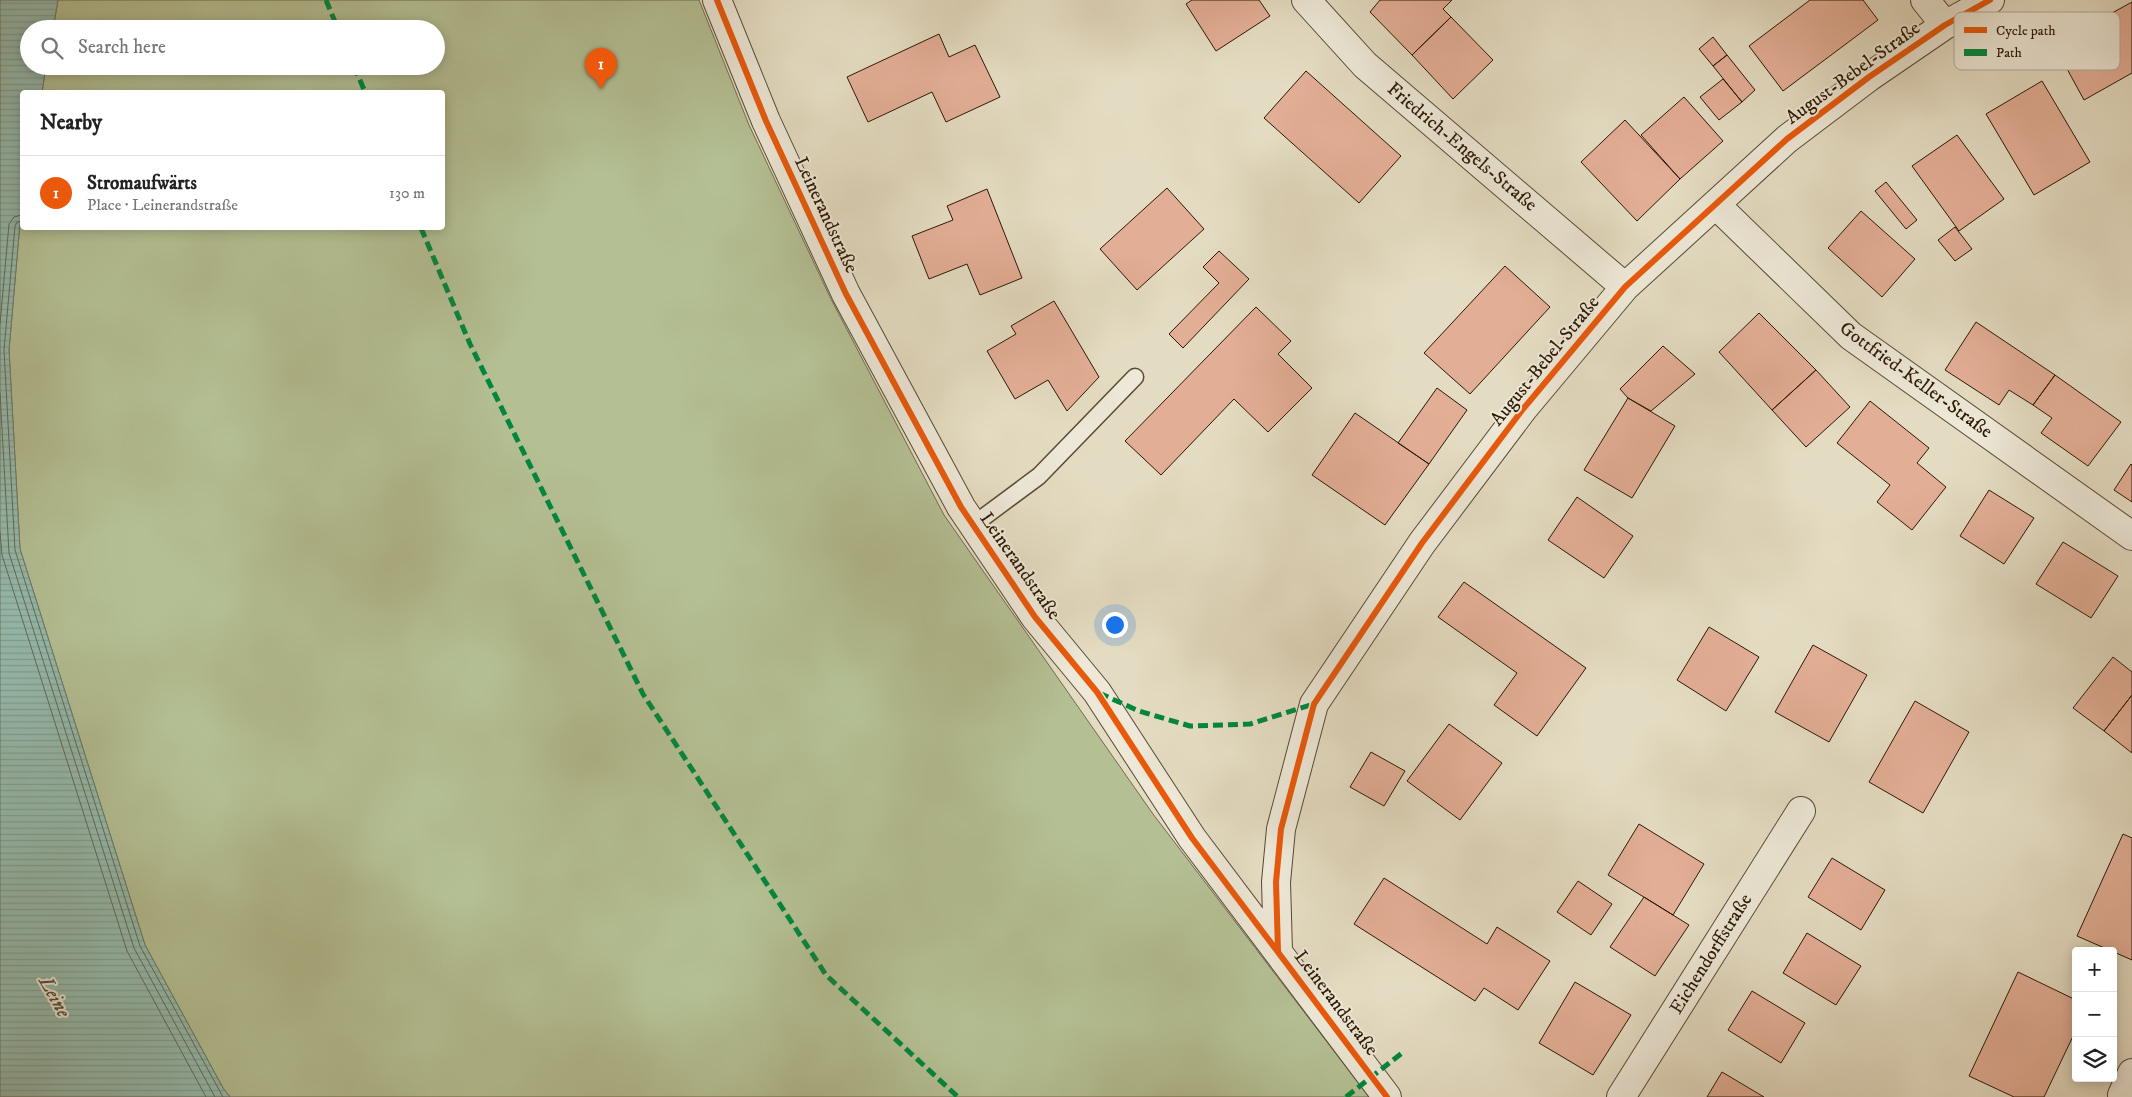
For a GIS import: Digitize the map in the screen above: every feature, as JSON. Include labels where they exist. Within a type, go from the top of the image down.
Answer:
[{"type":"street","name":"Leinerandstraße","points":[[717,0],[766,121],[846,294],[961,507],[1035,617],[1097,692],[1192,838],[1387,1097]]},
{"type":"street","name":"Friedrich-Engels-Straße","points":[[1306,0],[1365,65],[1625,287]]},
{"type":"street","points":[[1925,0],[1944,25]]},
{"type":"street","name":"August-Bebel-Straße","points":[[1968,12],[1990,0]]},
{"type":"street","name":"August-Bebel-Straße","points":[[1278,951],[1276,882],[1281,829],[1314,704],[1422,544],[1523,409],[1625,287],[1786,139],[1869,77],[1954,20]]},
{"type":"street","name":"Gottfried-Keller-Straße","points":[[1716,205],[1850,336],[2132,536]]},
{"type":"street","name":"Eichendorffstraße","points":[[1621,1097],[1801,811]]},
{"type":"lane","points":[[973,525],[1039,476],[1134,377]]},
{"type":"green space","points":[[58,0],[699,0],[749,125],[831,299],[944,515],[1153,814],[1369,1097],[230,1097],[223,1088],[145,945],[20,549],[9,350],[20,223],[20,230],[445,230],[445,90],[42,90],[45,75],[445,75],[445,20],[55,20]]},
{"type":"water","name":"Leine","points":[[0,0],[58,0],[55,20],[20,20],[20,75],[45,75],[42,90],[20,90],[20,223],[9,350],[20,549],[145,945],[223,1088],[230,1097],[0,1097]]},
{"type":"building","points":[[1192,0],[1259,0],[1270,16],[1216,51],[1186,4]]},
{"type":"building","points":[[1380,0],[1452,0],[1443,9],[1451,17],[1412,55],[1370,12]]},
{"type":"building","points":[[1810,0],[1863,0],[1878,20],[1783,91],[1749,46]]},
{"type":"building","points":[[2132,2],[2132,73],[2084,100],[2068,70],[2120,70],[2120,12],[2114,12]]},
{"type":"building","points":[[1451,17],[1493,60],[1453,99],[1412,55]]},
{"type":"building","points":[[939,34],[949,57],[975,45],[1000,97],[946,122],[932,92],[868,122],[847,77]]},
{"type":"building","points":[[1713,37],[1727,55],[1713,66],[1699,49]]},
{"type":"building","points":[[1727,55],[1755,90],[1742,102],[1713,66]]},
{"type":"building","points":[[1306,71],[1401,156],[1359,203],[1264,118]]},
{"type":"building","points":[[1723,79],[1742,102],[1719,120],[1700,97]]},
{"type":"building","points":[[2042,81],[2090,162],[2034,195],[1986,114]]},
{"type":"building","points":[[1684,97],[1723,141],[1680,179],[1641,135]]},
{"type":"building","points":[[1625,120],[1680,179],[1637,221],[1581,162]]},
{"type":"building","points":[[1957,135],[2004,199],[1959,231],[1912,166]]},
{"type":"building","points":[[1886,182],[1917,220],[1906,229],[1875,191]]},
{"type":"building","points":[[1167,188],[1204,229],[1137,290],[1100,249]]},
{"type":"building","points":[[987,189],[1022,278],[980,295],[967,264],[929,279],[912,236],[953,220],[947,206]]},
{"type":"building","points":[[1861,211],[1915,259],[1882,297],[1828,248]]},
{"type":"building","points":[[1955,227],[1972,249],[1955,261],[1938,240]]},
{"type":"building","points":[[1219,251],[1249,279],[1183,348],[1169,334],[1219,283],[1203,267]]},
{"type":"building","points":[[1505,266],[1550,307],[1470,394],[1424,353]]},
{"type":"building","points":[[1054,301],[1099,377],[1067,411],[1048,380],[1015,399],[987,351],[1016,334],[1011,326]]},
{"type":"building","points":[[1256,307],[1291,341],[1278,354],[1312,388],[1268,432],[1234,399],[1161,475],[1125,441]]},
{"type":"building","points":[[1759,313],[1816,370],[1772,410],[1719,352]]},
{"type":"building","points":[[1976,322],[2055,375],[2033,405],[2009,390],[1999,405],[1945,370]]},
{"type":"building","points":[[1663,346],[1695,374],[1651,411],[1628,398],[1620,389]]},
{"type":"building","points":[[1816,370],[1850,407],[1806,447],[1772,410]]},
{"type":"building","points":[[2055,375],[2121,422],[2088,466],[2041,433],[2052,418],[2033,405]]},
{"type":"building","points":[[1437,388],[1467,410],[1429,464],[1398,443]]},
{"type":"building","points":[[1628,398],[1675,426],[1632,498],[1584,470]]},
{"type":"building","points":[[1870,401],[1929,448],[1917,463],[1946,487],[1912,530],[1877,502],[1890,485],[1837,443]]},
{"type":"building","points":[[1355,413],[1429,464],[1385,525],[1312,475]]},
{"type":"building","points":[[2132,465],[2132,502],[2114,490]]},
{"type":"building","points":[[1989,490],[2034,518],[2004,564],[1960,536]]},
{"type":"building","points":[[1577,497],[1633,536],[1604,578],[1548,540]]},
{"type":"building","points":[[2063,542],[2118,576],[2091,618],[2036,584]]},
{"type":"building","points":[[1464,582],[1586,668],[1537,736],[1494,705],[1517,673],[1438,617]]},
{"type":"building","points":[[1709,627],[1759,657],[1726,711],[1677,680]]},
{"type":"building","points":[[1813,645],[1867,675],[1829,742],[1775,712]]},
{"type":"building","points":[[2113,657],[2132,672],[2132,695],[2104,731],[2073,708]]},
{"type":"building","points":[[2132,695],[2132,753],[2104,731]]},
{"type":"building","points":[[1915,701],[1969,732],[1923,813],[1869,782]]},
{"type":"building","points":[[1449,724],[1502,763],[1460,820],[1407,781]]},
{"type":"building","points":[[1371,752],[1405,771],[1384,806],[1350,787]]},
{"type":"building","points":[[1639,824],[1704,864],[1673,915],[1608,875]]},
{"type":"building","points":[[2123,834],[2132,838],[2132,960],[2117,953],[2117,947],[2102,947],[2077,936]]},
{"type":"building","points":[[1832,858],[1885,890],[1861,930],[1808,897]]},
{"type":"building","points":[[1384,878],[1487,944],[1497,927],[1550,961],[1518,1010],[1484,988],[1475,1001],[1354,924]]},
{"type":"building","points":[[1578,881],[1612,904],[1591,935],[1557,912]]},
{"type":"building","points":[[1644,897],[1689,925],[1655,976],[1610,947]]},
{"type":"building","points":[[1807,933],[1861,966],[1836,1005],[1783,973]]},
{"type":"building","points":[[2018,972],[2072,998],[2072,1038],[2044,1097],[2014,1097],[1969,1076]]},
{"type":"building","points":[[1575,982],[1631,1015],[1593,1075],[1539,1043]]},
{"type":"building","points":[[1752,991],[1805,1023],[1781,1063],[1728,1030]]},
{"type":"building","points":[[1722,1072],[1764,1097],[1707,1097]]},
{"type":"marked path","points":[[326,0],[334,20]]},
{"type":"marked path","points":[[358,75],[364,90]]},
{"type":"marked path","points":[[422,230],[470,344],[643,694],[826,975],[958,1097]]},
{"type":"marked path","points":[[1099,693],[1139,711],[1190,726],[1250,724],[1314,704]]},
{"type":"marked path","points":[[1346,1097],[1402,1053]]},
{"type":"cycle path","points":[[717,0],[766,121],[846,294],[961,507],[1035,617],[1097,692],[1192,838],[1387,1097]]},
{"type":"cycle path","points":[[1968,12],[1990,0]]},
{"type":"cycle path","points":[[1278,951],[1276,882],[1281,829],[1314,704],[1422,543],[1523,409],[1625,287],[1787,139],[1869,77],[1954,20]]},
{"type":"place","name":"Stromaufwärts","points":[[601,89]]}]
